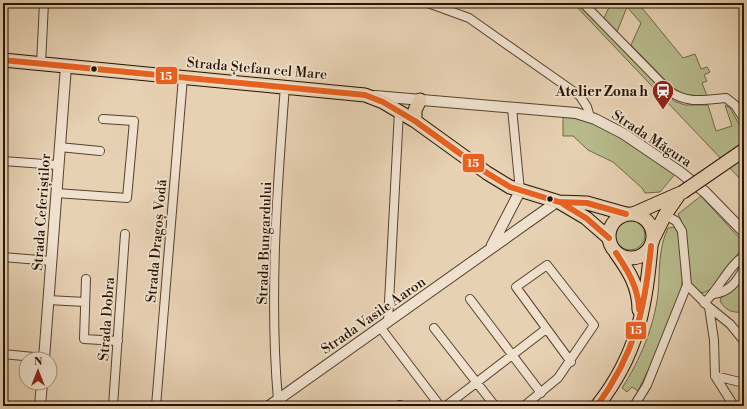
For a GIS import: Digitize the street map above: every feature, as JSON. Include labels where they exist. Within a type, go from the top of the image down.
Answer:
[{"type":"main road","name":"Strada Ștefan cel Mare","points":[[3,60],[365,94],[415,121],[487,173],[505,184],[558,202],[587,202],[630,214]]},
{"type":"main road","points":[[415,121],[415,110],[420,100]]},
{"type":"main road","points":[[640,323],[638,292],[627,268],[610,244],[609,238],[611,226],[620,216],[630,214],[681,194],[744,150]]},
{"type":"main road","points":[[616,253],[622,257],[635,258],[642,255],[652,242],[665,214],[681,194]]},
{"type":"main road","points":[[558,202],[586,218],[609,238]]},
{"type":"main road","points":[[597,406],[621,370],[640,323],[647,291],[652,242],[650,225],[640,216],[630,214]]},
{"type":"street","points":[[41,64],[44,3]]},
{"type":"street","name":"Strada Măgura","points":[[428,3],[469,18],[567,87],[584,100],[590,117],[624,134],[680,172],[705,192],[744,232]]},
{"type":"street","points":[[583,3],[669,91],[678,97],[693,101],[726,98],[735,105],[744,119]]},
{"type":"street","name":"Strada Ceferiștilor","points":[[44,351],[66,66]]},
{"type":"street","name":"Strada Dragoș Vodă","points":[[156,406],[183,77]]},
{"type":"street","name":"Strada Bungardului","points":[[274,403],[274,293],[285,86]]},
{"type":"street","name":"Strada Ștefan cel Mare","points":[[365,94],[576,113],[590,117]]},
{"type":"street","points":[[512,108],[520,190]]},
{"type":"street","points":[[399,111],[384,324],[440,406]]},
{"type":"street","points":[[56,193],[127,198],[134,121],[102,119]]},
{"type":"street","points":[[59,147],[100,151]]},
{"type":"street","points":[[3,160],[58,165]]},
{"type":"street","name":"Strada Vasile Aaron","points":[[492,247],[520,190]]},
{"type":"street","name":"Strada Vasile Aaron","points":[[274,403],[455,275],[492,247],[558,202]]},
{"type":"street","points":[[634,406],[647,385],[687,285],[682,231],[676,221],[665,214]]},
{"type":"street","name":"Strada Dobra","points":[[113,406],[125,234]]},
{"type":"street","points":[[734,406],[715,376],[714,340],[707,305],[736,263],[744,256]]},
{"type":"street","points":[[3,257],[51,261]]},
{"type":"street","points":[[524,406],[558,378],[570,362],[594,325],[549,266],[545,266],[516,287],[570,362]]},
{"type":"street","points":[[714,294],[727,290],[740,276],[744,268]]},
{"type":"street","points":[[86,279],[84,340],[118,341]]},
{"type":"street","points":[[687,285],[707,305],[730,324],[744,341]]},
{"type":"street","points":[[470,299],[541,393]]},
{"type":"street","points":[[48,300],[85,302]]},
{"type":"street","points":[[434,328],[495,406]]},
{"type":"street","points":[[446,406],[546,329]]},
{"type":"street","points":[[3,354],[18,355]]},
{"type":"street","points":[[715,376],[744,383]]},
{"type":"street","points":[[40,406],[41,391]]},
{"type":"green space","points":[[573,3],[578,3],[674,101],[685,105],[708,105],[716,131],[732,126],[725,105],[730,108],[744,133],[744,183]]},
{"type":"green space","points":[[611,3],[638,3],[683,58],[695,54],[701,69],[707,67],[710,72],[704,75],[707,81],[702,83],[707,96],[686,95],[673,88],[631,45],[641,23],[627,7],[617,32],[604,18]]},
{"type":"green space","points":[[563,117],[588,120],[607,129],[676,173],[660,192],[645,193],[642,188],[613,162],[588,150],[573,136],[563,136]]},
{"type":"green space","points":[[701,196],[744,243],[726,272],[714,286],[708,291],[702,293],[691,286],[685,231],[678,214]]},
{"type":"green space","points":[[630,220],[636,221],[644,229],[644,241],[636,249],[630,250],[624,249],[616,241],[615,235],[616,229],[624,221]]},
{"type":"green space","points":[[674,227],[681,247],[681,290],[656,354],[638,391],[632,387],[627,392],[622,388],[640,355],[650,331],[653,319],[658,294],[662,244],[668,228]]},
{"type":"green space","points":[[744,273],[744,312],[730,311],[722,304],[720,301],[721,298],[731,291]]},
{"type":"transit line","name":"15","points":[[3,60],[365,95],[383,102],[415,121],[487,173],[510,187],[559,202],[587,203],[626,214]]},
{"type":"transit line","name":"15","points":[[563,204],[586,218],[609,238]]},
{"type":"transit line","name":"15","points":[[597,406],[621,368],[636,330],[649,269],[651,246]]},
{"type":"transit line","name":"15","points":[[616,253],[634,286],[637,294],[639,309]]},
{"type":"place","name":"Atelier Zona h","points":[[663,110]]}]
